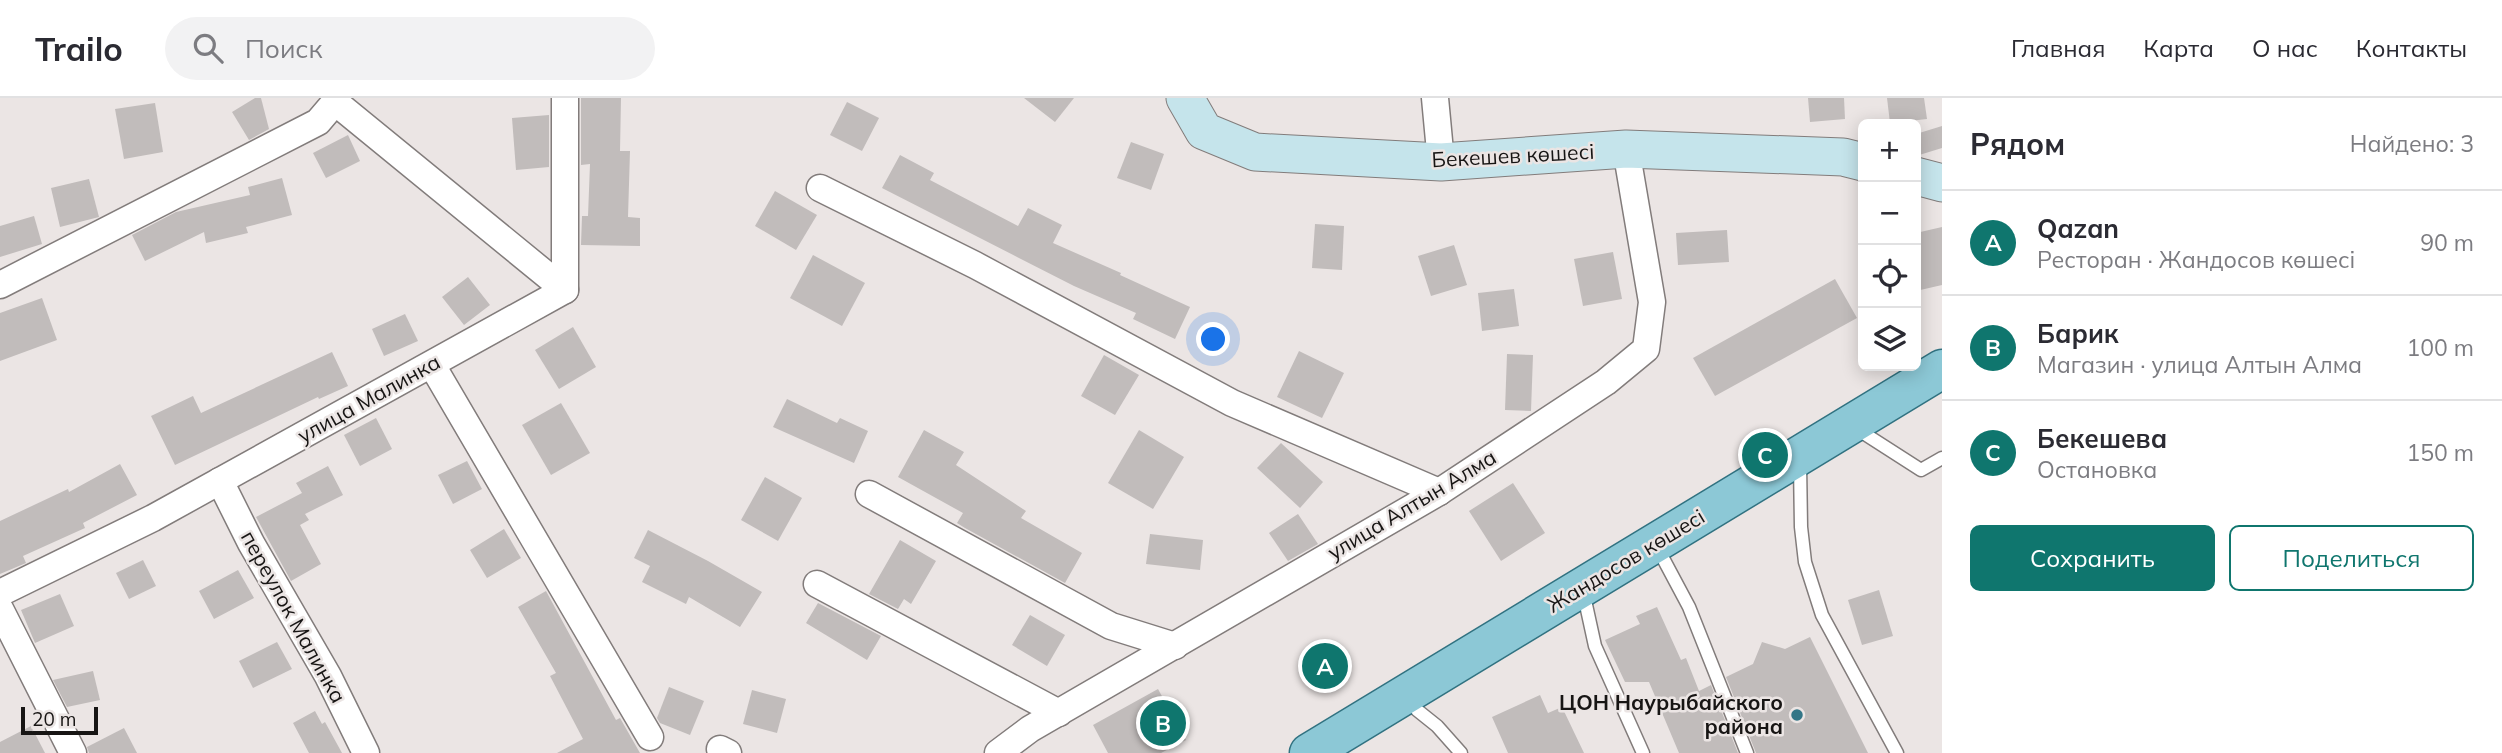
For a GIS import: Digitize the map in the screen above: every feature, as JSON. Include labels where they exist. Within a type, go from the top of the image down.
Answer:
[{"type":"main road","name":"Бекешев көшесі","points":[[1185,98],[1204,131],[1255,152],[1441,162],[1626,149],[1843,157],[1858,161]]},
{"type":"main road","points":[[1921,177],[1942,183]]},
{"type":"main road","name":"Жандосов көшесі","points":[[1310,753],[1942,369]]},
{"type":"street","points":[[565,98],[565,290]]},
{"type":"street","points":[[1435,98],[1441,162]]},
{"type":"street","points":[[0,285],[318,121],[335,100],[565,290]]},
{"type":"street","name":"улица Алтын Алма","points":[[998,753],[1030,729],[1439,492],[1606,382],[1646,349],[1652,302],[1626,149]]},
{"type":"street","points":[[820,188],[975,265],[1232,403],[1439,492]]},
{"type":"street","name":"улица Малинка","points":[[0,593],[153,518],[565,290]]},
{"type":"street","points":[[432,365],[650,737]]},
{"type":"street","name":"переулок Малинка","points":[[220,481],[251,543],[328,676],[366,753]]},
{"type":"street","points":[[869,494],[1111,626],[1175,646]]},
{"type":"street","points":[[817,584],[1059,713]]},
{"type":"street","points":[[0,609],[74,753]]},
{"type":"lane","points":[[1851,425],[1920,470],[1942,458]]},
{"type":"lane","points":[[1800,456],[1801,527],[1805,562],[1822,615],[1897,753]]},
{"type":"lane","points":[[1655,544],[1689,607],[1747,753]]},
{"type":"lane","points":[[1582,588],[1595,646],[1643,753]]},
{"type":"lane","points":[[1404,695],[1461,753]]},
{"type":"building","points":[[255,98],[261,98],[269,129],[249,140],[232,112]]},
{"type":"building","points":[[581,98],[621,98],[620,151],[630,151],[628,217],[640,218],[640,246],[581,245],[582,216],[588,216],[590,164],[581,165]]},
{"type":"building","points":[[1024,98],[1074,98],[1055,122]]},
{"type":"building","points":[[1808,98],[1844,98],[1845,119],[1810,122]]},
{"type":"building","points":[[1887,98],[1924,98],[1927,119],[1890,119]]},
{"type":"building","points":[[847,102],[879,118],[862,151],[830,135]]},
{"type":"building","points":[[155,103],[163,152],[124,159],[115,109]]},
{"type":"building","points":[[549,115],[549,167],[516,170],[512,118]]},
{"type":"building","points":[[1942,126],[1942,148],[1921,154],[1921,132]]},
{"type":"building","points":[[348,135],[360,161],[326,178],[313,153]]},
{"type":"building","points":[[1131,142],[1164,154],[1151,190],[1117,178]]},
{"type":"building","points":[[900,155],[934,173],[930,180],[1018,226],[1028,208],[1062,225],[1053,243],[1190,307],[1175,339],[1133,319],[1136,313],[1074,286],[882,188]]},
{"type":"building","points":[[282,178],[292,215],[246,227],[248,233],[206,243],[204,232],[145,261],[132,235],[176,212],[250,195],[248,187]]},
{"type":"building","points":[[89,179],[99,217],[60,227],[51,188]]},
{"type":"building","points":[[775,191],[817,215],[796,250],[755,226]]},
{"type":"building","points":[[34,216],[42,244],[0,257],[0,226]]},
{"type":"building","points":[[1315,224],[1344,226],[1342,270],[1312,268]]},
{"type":"building","points":[[1942,227],[1942,285],[1921,290],[1921,245],[1921,232]]},
{"type":"building","points":[[1727,230],[1729,262],[1678,265],[1676,233]]},
{"type":"building","points":[[1454,245],[1467,285],[1431,296],[1418,256]]},
{"type":"building","points":[[1613,252],[1622,299],[1583,306],[1574,259]]},
{"type":"building","points":[[813,255],[865,283],[842,326],[790,298]]},
{"type":"building","points":[[468,277],[490,305],[464,325],[442,297]]},
{"type":"building","points":[[1835,279],[1857,318],[1715,396],[1693,358]]},
{"type":"building","points":[[1514,289],[1519,326],[1482,331],[1478,293]]},
{"type":"building","points":[[42,298],[57,340],[0,361],[0,313]]},
{"type":"building","points":[[405,314],[418,341],[384,356],[372,329]]},
{"type":"building","points":[[573,327],[596,367],[559,389],[535,350]]},
{"type":"building","points":[[1299,351],[1344,373],[1322,418],[1277,397]]},
{"type":"building","points":[[332,352],[348,386],[319,399],[318,397],[175,465],[151,416],[193,396],[201,413]]},
{"type":"building","points":[[1507,354],[1533,355],[1531,411],[1505,410]]},
{"type":"building","points":[[1104,355],[1139,375],[1115,415],[1081,396]]},
{"type":"building","points":[[787,399],[837,423],[840,418],[868,431],[854,463],[773,427]]},
{"type":"building","points":[[561,403],[590,453],[551,475],[522,425]]},
{"type":"building","points":[[376,418],[392,449],[360,466],[344,435]]},
{"type":"building","points":[[924,430],[964,452],[956,465],[1026,511],[1021,518],[1082,553],[1065,583],[957,523],[963,513],[898,477]]},
{"type":"building","points":[[1139,430],[1184,457],[1153,509],[1108,483]]},
{"type":"building","points":[[1281,443],[1323,482],[1300,508],[1257,468]]},
{"type":"building","points":[[467,461],[482,489],[453,504],[438,475]]},
{"type":"building","points":[[120,464],[137,495],[83,523],[85,528],[23,556],[26,563],[0,574],[0,521],[68,489],[69,492]]},
{"type":"building","points":[[328,466],[343,495],[305,514],[309,520],[300,525],[321,564],[291,581],[256,517],[302,493],[296,483]]},
{"type":"building","points":[[765,477],[802,498],[778,541],[741,520]]},
{"type":"building","points":[[1513,483],[1545,533],[1501,561],[1469,511]]},
{"type":"building","points":[[1298,514],[1318,544],[1288,561],[1269,533]]},
{"type":"building","points":[[504,529],[521,558],[487,578],[470,550]]},
{"type":"building","points":[[648,530],[762,592],[740,627],[689,597],[686,604],[642,582],[650,566],[634,558]]},
{"type":"building","points":[[1150,534],[1203,540],[1200,570],[1146,564]]},
{"type":"building","points":[[900,540],[936,561],[911,604],[904,599],[898,609],[869,594]]},
{"type":"building","points":[[143,560],[156,586],[129,599],[116,573]]},
{"type":"building","points":[[238,570],[254,598],[214,619],[199,591]]},
{"type":"building","points":[[1879,590],[1893,636],[1862,645],[1848,600]]},
{"type":"building","points":[[546,591],[616,720],[620,718],[640,753],[557,753],[583,739],[550,676],[556,673],[518,607]]},
{"type":"building","points":[[60,594],[74,626],[35,643],[21,610]]},
{"type":"building","points":[[818,603],[881,636],[867,660],[806,623]]},
{"type":"building","points":[[1657,607],[1681,660],[1686,658],[1699,691],[1711,685],[1738,753],[1679,753],[1649,682],[1625,682],[1605,640],[1640,624],[1636,616]]},
{"type":"building","points":[[1030,615],[1065,635],[1047,666],[1012,645]]},
{"type":"building","name":"ЦОН Наурыбайского района","points":[[1810,637],[1868,753],[1756,753],[1726,677],[1753,664],[1762,642],[1785,649]]},
{"type":"building","points":[[277,642],[292,669],[253,688],[239,661]]},
{"type":"building","points":[[93,671],[100,700],[67,707],[53,680]]},
{"type":"building","points":[[669,687],[704,701],[690,735],[660,723],[657,718]]},
{"type":"building","points":[[1158,689],[1186,740],[1161,753],[1108,753],[1093,725]]},
{"type":"building","points":[[752,690],[786,699],[777,733],[743,724]]},
{"type":"building","points":[[1540,695],[1548,713],[1562,707],[1584,753],[1508,753],[1492,717]]},
{"type":"building","points":[[315,711],[322,724],[325,722],[342,753],[309,753],[293,723]]},
{"type":"building","points":[[31,726],[45,753],[0,753],[0,742]]},
{"type":"building","points":[[124,728],[137,753],[89,753],[87,747]]},
{"type":"place","name":"Бекешева","points":[[1765,455]]},
{"type":"place","name":"Qazan","points":[[1325,666]]},
{"type":"place","name":"ЦОН Наурыбайского района","points":[[1797,715]]},
{"type":"place","name":"Барик","points":[[1163,723]]}]
